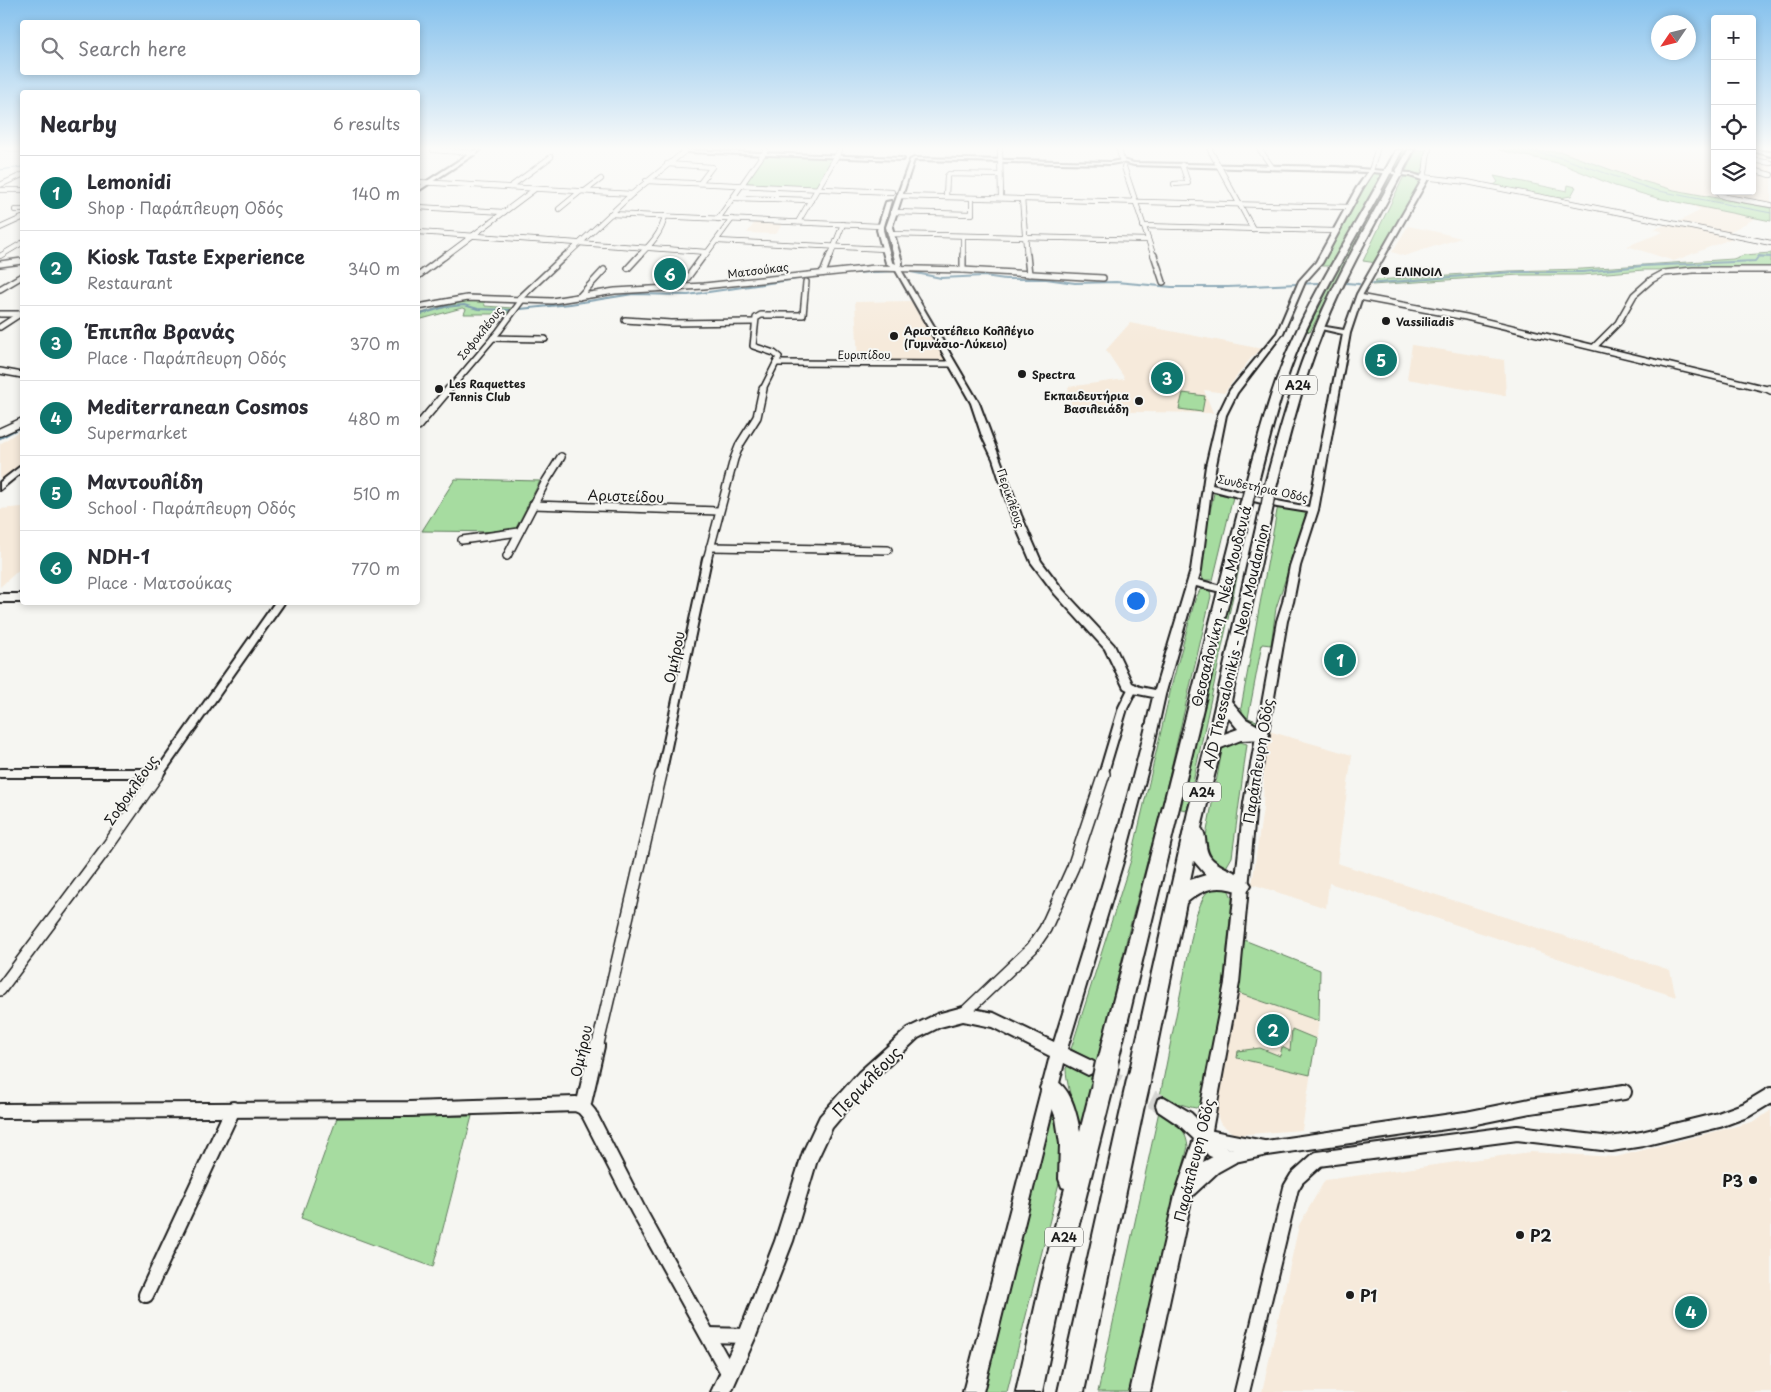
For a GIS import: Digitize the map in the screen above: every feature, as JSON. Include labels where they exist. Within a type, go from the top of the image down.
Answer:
[{"type":"highway","name":"Θεσσαλονίκη - Νέα Μουδανιά","points":[[1099,1072],[1249,494],[1291,354],[1326,282],[1363,215]]},
{"type":"highway","name":"Θεσσαλονίκη - Νέα Μουδανιά","points":[[1267,506],[1270,488],[1298,385],[1320,328],[1341,282],[1377,215]]},
{"type":"highway","name":"A/D Thessalonikis - Neon Moudanion","points":[[1074,1386],[1196,812],[1224,702],[1267,506]]},
{"type":"highway","points":[[1224,702],[1241,723],[1261,735]]},
{"type":"highway","points":[[1214,745],[1239,734],[1261,735]]},
{"type":"highway","points":[[1196,812],[1197,846],[1204,865],[1242,885]]},
{"type":"highway","points":[[1179,898],[1187,890],[1198,884],[1210,881],[1224,880],[1242,885]]},
{"type":"highway","name":"Α24","points":[[1029,1392],[1099,1072]]},
{"type":"highway","points":[[1051,1088],[1059,1099],[1073,1151],[1072,1167],[1059,1234],[1055,1272]]},
{"type":"main road","points":[[0,487],[20,470]]},
{"type":"street","points":[[420,275],[500,215]]},
{"type":"street","name":"Σοφοκλέους","points":[[420,424],[493,338],[520,300],[609,215]]},
{"type":"street","points":[[636,215],[880,226]]},
{"type":"street","points":[[718,219],[721,215]]},
{"type":"street","points":[[798,222],[802,215]]},
{"type":"street","points":[[884,215],[880,226],[885,249],[889,262],[899,271]]},
{"type":"street","points":[[892,215],[889,227],[899,262],[899,271]]},
{"type":"street","points":[[1024,215],[1029,274]]},
{"type":"street","points":[[1140,215],[1163,282]]},
{"type":"street","points":[[1246,215],[1253,229]]},
{"type":"street","points":[[973,1392],[1059,1051],[1119,852],[1145,758],[1159,695],[1193,582],[1202,534],[1210,466],[1222,416],[1233,392],[1280,333],[1301,283],[1319,263],[1344,215]]},
{"type":"street","name":"Παράπλευρη Οδός","points":[[1140,1392],[1184,1195],[1202,1136],[1232,983],[1250,803],[1282,621],[1295,566],[1313,510],[1347,333],[1359,297],[1405,215]]},
{"type":"street","points":[[1631,215],[1771,243]]},
{"type":"street","points":[[628,268],[654,240],[665,223],[665,216]]},
{"type":"street","points":[[0,228],[20,219]]},
{"type":"street","points":[[680,288],[732,220]]},
{"type":"street","points":[[0,224],[20,226]]},
{"type":"street","points":[[823,273],[843,224]]},
{"type":"street","points":[[1143,226],[1335,231]]},
{"type":"street","points":[[420,232],[707,252]]},
{"type":"street","points":[[890,234],[1148,240]]},
{"type":"street","points":[[963,236],[964,270]]},
{"type":"street","points":[[716,240],[885,249]]},
{"type":"street","points":[[0,256],[20,244]]},
{"type":"street","points":[[0,264],[20,262]]},
{"type":"street","name":"Ματσούκας","points":[[420,307],[467,298],[552,301],[619,290],[680,288],[875,268],[899,271],[964,270],[1103,278]]},
{"type":"street","points":[[579,297],[604,270]]},
{"type":"street","points":[[1594,347],[1618,323],[1634,295],[1651,280],[1664,273],[1693,270],[1771,270]]},
{"type":"street","name":"Περικλέους","points":[[899,271],[977,408],[1033,556],[1060,592],[1110,647],[1121,666],[1126,682],[1133,688]]},
{"type":"street","points":[[0,289],[20,277]]},
{"type":"street","points":[[776,363],[779,357],[777,354],[759,350],[753,346],[757,316],[804,315],[806,282]]},
{"type":"street","points":[[1359,297],[1458,316],[1771,390]]},
{"type":"street","points":[[0,314],[20,314]]},
{"type":"street","points":[[0,327],[20,315]]},
{"type":"street","points":[[625,320],[671,323],[755,322]]},
{"type":"street","points":[[1320,328],[1347,333]]},
{"type":"street","points":[[493,338],[546,339]]},
{"type":"street","name":"Ευριπίδου","points":[[776,363],[952,364]]},
{"type":"street","name":"Ομήρου","points":[[583,1107],[676,710],[719,511],[737,451],[757,417],[762,390],[776,363]]},
{"type":"street","points":[[0,372],[20,374]]},
{"type":"street","points":[[420,416],[428,415]]},
{"type":"street","points":[[0,432],[20,423]]},
{"type":"street","points":[[507,556],[533,505],[561,457]]},
{"type":"street","name":"Συνδετήρια Οδός","points":[[1208,487],[1276,504],[1313,510]]},
{"type":"street","name":"Αριστείδου","points":[[533,505],[719,511]]},
{"type":"street","points":[[462,540],[519,532]]},
{"type":"street","points":[[710,547],[888,550]]},
{"type":"street","points":[[1193,582],[1225,590]]},
{"type":"street","points":[[0,598],[20,598]]},
{"type":"street","name":"Σοφοκλέους","points":[[0,990],[75,891],[278,605]]},
{"type":"street","points":[[963,1014],[1026,954],[1045,929],[1073,867],[1128,695],[1133,688],[1159,695]]},
{"type":"street","points":[[0,773],[159,773]]},
{"type":"street","name":"Περικλέους","points":[[721,1392],[747,1336],[784,1241],[809,1158],[826,1122],[865,1077],[913,1033],[937,1021],[963,1014],[994,1020],[1099,1072]]},
{"type":"street","points":[[1184,1195],[1207,1168],[1230,1156],[1267,1148],[1466,1119],[1530,1106],[1624,1092]]},
{"type":"street","points":[[1242,1392],[1291,1188],[1298,1178],[1318,1159],[1516,1133],[1611,1144],[1676,1132],[1719,1120],[1746,1110],[1771,1095]]},
{"type":"street","points":[[0,1111],[409,1109],[567,1104],[583,1107],[589,1114],[638,1210],[729,1374]]},
{"type":"street","points":[[1164,1105],[1185,1119],[1214,1150],[1230,1156]]},
{"type":"street","points":[[146,1295],[233,1109]]},
{"type":"street","points":[[1202,1136],[1267,1148]]},
{"type":"street","points":[[708,1335],[747,1336]]},
{"type":"shaded area","points":[[1691,215],[1747,215],[1758,217],[1729,232],[1678,222]]},
{"type":"shaded area","points":[[755,222],[783,223],[776,234],[747,233]]},
{"type":"shaded area","points":[[1671,223],[1738,236],[1674,261],[1627,246],[1663,232],[1654,229]]},
{"type":"shaded area","points":[[1408,226],[1461,238],[1404,256],[1392,252]]},
{"type":"shaded area","name":"Αριστοτέλειο Κολλέγιο (Γυμνάσιο-Λύκειο)","points":[[912,301],[945,360],[939,362],[858,362],[855,302]]},
{"type":"shaded area","points":[[1130,323],[1262,349],[1251,358],[1224,393],[1204,390],[1213,413],[1072,411],[1068,387],[1125,379],[1106,350]]},
{"type":"shaded area","points":[[1412,345],[1504,360],[1506,396],[1407,379]]},
{"type":"shaded area","points":[[20,430],[20,466],[4,479],[0,479],[0,444]]},
{"type":"shaded area","points":[[20,507],[20,569],[0,587],[0,509]]},
{"type":"shaded area","points":[[1265,730],[1352,755],[1337,863],[1670,970],[1676,997],[1329,883],[1326,908],[1252,884],[1263,808]]},
{"type":"shaded area","points":[[1238,993],[1319,1021],[1302,1130],[1235,1135],[1220,1123],[1215,1109]]},
{"type":"shaded area","points":[[1771,1110],[1771,1392],[1262,1392],[1299,1225],[1325,1180],[1530,1152],[1616,1157],[1756,1121]]},
{"type":"green space","points":[[1348,215],[1358,215],[1330,266],[1321,266]]},
{"type":"green space","points":[[1366,215],[1370,215],[1310,332],[1307,331]]},
{"type":"green space","points":[[1385,215],[1403,215],[1377,263],[1363,261]]},
{"type":"green space","points":[[1741,215],[1771,215],[1771,221]]},
{"type":"green space","points":[[1771,253],[1771,269],[1644,270],[1582,275],[1520,275],[1372,285],[1376,280],[1733,259],[1744,255]]},
{"type":"green space","points":[[464,301],[484,301],[485,306],[512,308],[508,314],[464,314],[466,309],[462,308],[420,319],[420,313]]},
{"type":"green space","points":[[1183,393],[1205,396],[1202,412],[1179,409]]},
{"type":"green space","points":[[455,479],[540,481],[514,532],[422,531]]},
{"type":"green space","points":[[1214,493],[1233,497],[1213,580],[1203,580],[1203,549]]},
{"type":"green space","points":[[1278,505],[1308,510],[1276,608],[1271,645],[1262,644],[1248,718],[1257,721],[1255,725],[1246,722],[1241,708]]},
{"type":"green space","points":[[1234,567],[1239,568],[1187,810],[1181,809]]},
{"type":"green space","points":[[1206,589],[1210,591],[1211,596],[1164,798],[1129,930],[1097,1063],[1071,1049],[1131,860],[1172,684],[1195,600],[1200,590]]},
{"type":"green space","points":[[1233,740],[1247,744],[1232,857],[1225,869],[1215,869],[1204,847],[1223,745]]},
{"type":"green space","points":[[1221,885],[1229,891],[1232,898],[1224,979],[1203,1103],[1196,1108],[1173,1102],[1159,1101],[1196,915],[1204,896],[1212,886]]},
{"type":"green space","points":[[1244,940],[1320,970],[1319,1021],[1238,993]]},
{"type":"green space","points":[[1292,1029],[1316,1039],[1310,1075],[1237,1058],[1238,1051],[1260,1048],[1280,1056],[1282,1047],[1290,1051]]},
{"type":"green space","points":[[1068,1066],[1075,1066],[1098,1076],[1082,1126],[1073,1106],[1069,1089],[1066,1074]]},
{"type":"green space","points":[[1053,1104],[1066,1155],[1007,1392],[981,1392]]},
{"type":"green space","points":[[1159,1111],[1179,1125],[1188,1146],[1130,1392],[1098,1392]]},
{"type":"green space","points":[[472,1116],[433,1267],[301,1218],[337,1118]]},
{"type":"waterway","points":[[1367,284],[1512,272],[1583,272],[1642,266],[1755,261],[1758,257]]},
{"type":"waterway","points":[[1758,257],[1768,257]]},
{"type":"waterway","points":[[1758,257],[1771,257]]},
{"type":"waterway","points":[[853,273],[899,271]]},
{"type":"waterway","points":[[906,271],[941,278],[984,276],[1005,279],[1046,279],[1075,283],[1116,282],[1172,287],[1228,287],[1318,283]]},
{"type":"waterway","points":[[520,309],[570,304],[633,294],[688,295],[797,279]]},
{"type":"waterway","points":[[1346,283],[1359,284]]},
{"type":"waterway","points":[[420,314],[445,307],[464,305],[478,309],[510,310]]},
{"type":"waterway","points":[[0,438],[20,427]]},
{"type":"tunnel","points":[[1103,1075],[1164,1105]]},
{"type":"place","name":"ΕΛΙΝΟΙΛ","points":[[1385,271]]},
{"type":"place","name":"NDH-1","points":[[670,274]]},
{"type":"place","name":"Vassiliadis","points":[[1386,321]]},
{"type":"place","name":"Αριστοτέλειο Κολλέγιο (Γυμνάσιο-Λύκειο)","points":[[894,336]]},
{"type":"place","name":"Μαντουλίδη","points":[[1381,360]]},
{"type":"place","name":"Spectra","points":[[1022,374]]},
{"type":"place","name":"Έπιπλα Βρανάς","points":[[1167,378]]},
{"type":"place","name":"Les Raquettes Tennis Club","points":[[439,389]]},
{"type":"place","name":"Εκπαιδευτήρια Βασιλειάδη","points":[[1139,401]]},
{"type":"place","name":"Lemonidi","points":[[1340,660]]},
{"type":"place","name":"Kiosk Taste Experience","points":[[1273,1030]]},
{"type":"place","name":"P3","points":[[1753,1180]]},
{"type":"place","name":"P2","points":[[1520,1235]]},
{"type":"place","name":"P1","points":[[1350,1295]]},
{"type":"place","name":"Mediterranean Cosmos","points":[[1691,1312]]}]
